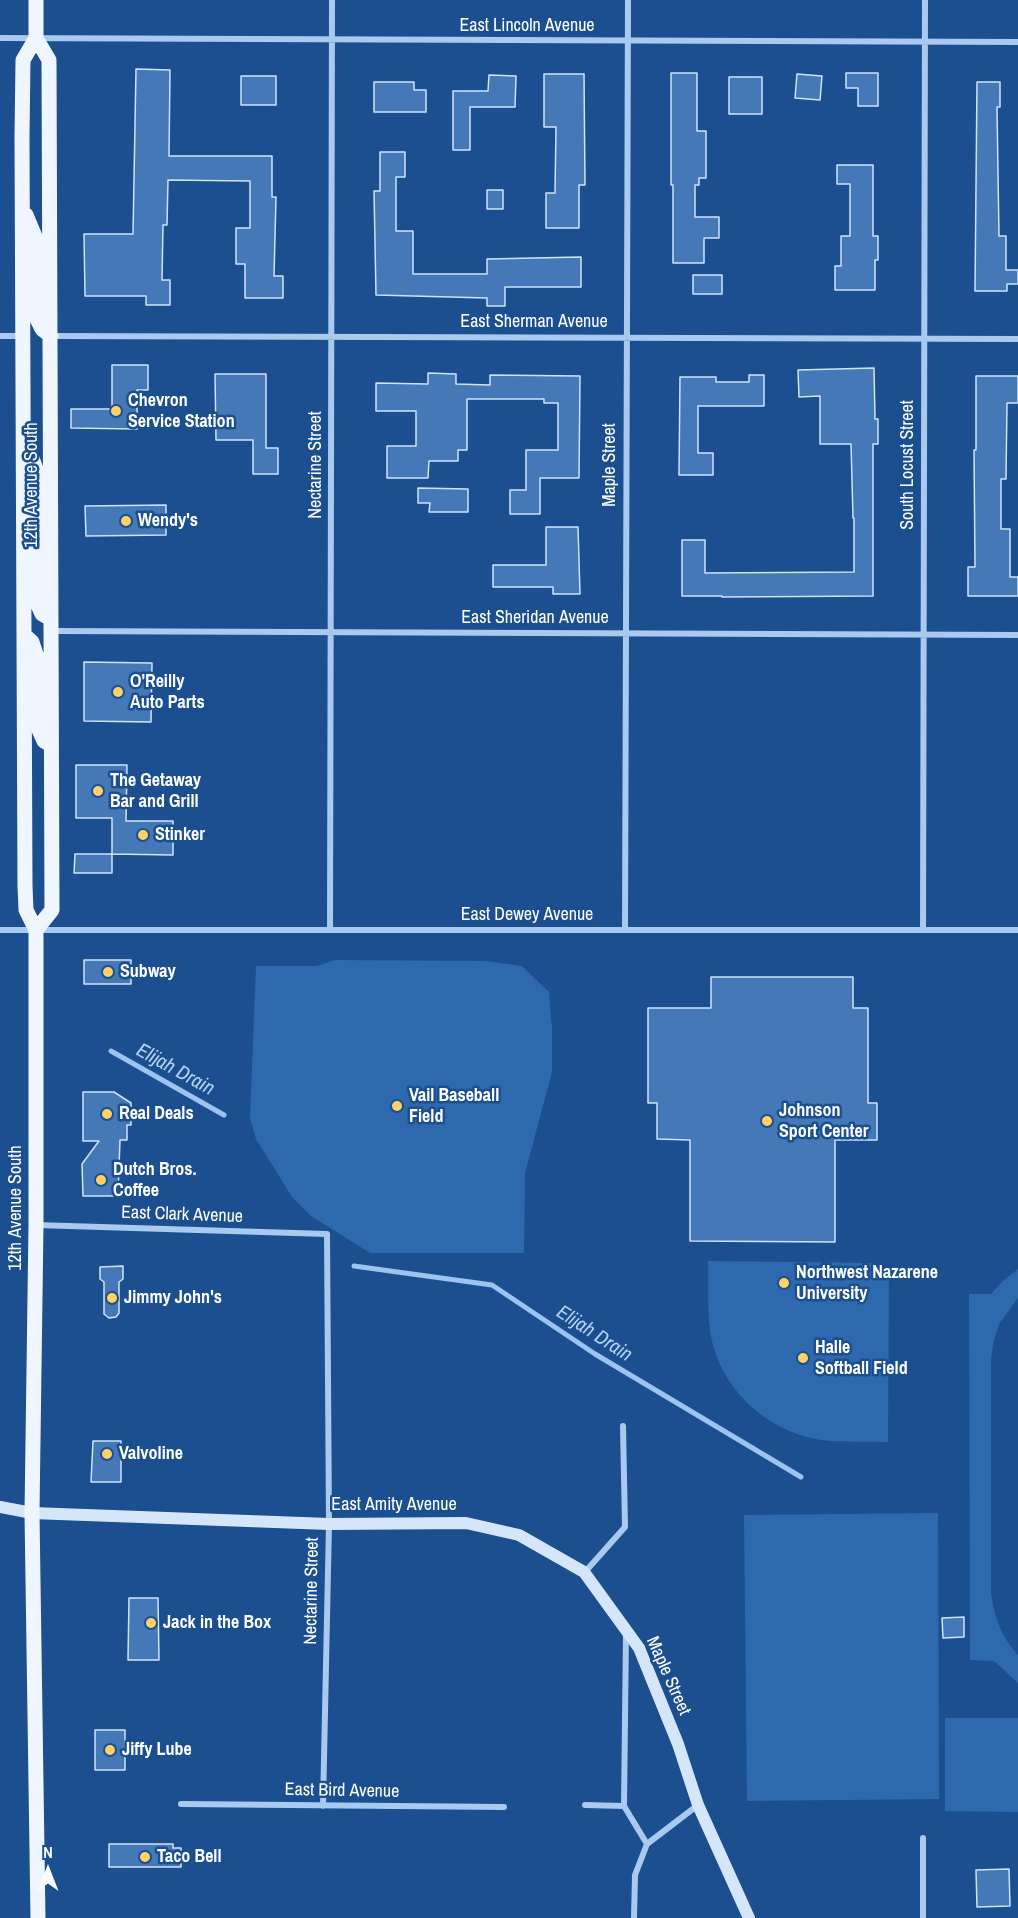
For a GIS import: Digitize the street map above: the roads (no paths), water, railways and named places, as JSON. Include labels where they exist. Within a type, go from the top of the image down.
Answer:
[{"type":"main road","name":"12th Avenue South","points":[[36,0],[36,38],[23,60],[23,336],[26,910],[36,930],[36,1225],[32,1513],[38,1918]]},
{"type":"main road","name":"12th Avenue South","points":[[36,38],[49,60],[52,625],[52,910],[36,930]]},
{"type":"main road","points":[[23,208],[36,239],[37,319],[42,329],[51,336]]},
{"type":"main road","points":[[24,433],[37,472],[37,603],[42,614],[52,625]]},
{"type":"main road","points":[[24,635],[32,642],[37,657],[39,730],[44,741],[51,745]]},
{"type":"main road","name":"East Amity Avenue","points":[[0,1507],[32,1513],[329,1524],[466,1523],[519,1535],[584,1572]]},
{"type":"main road","name":"Maple Street","points":[[584,1572],[639,1647],[678,1744],[698,1805],[749,1918]]},
{"type":"street","name":"Nectarine Street","points":[[330,930],[332,0]]},
{"type":"street","name":"Maple Street","points":[[625,930],[628,0]]},
{"type":"street","name":"South Locust Street","points":[[923,930],[925,0]]},
{"type":"street","name":"East Lincoln Avenue","points":[[0,38],[1018,42]]},
{"type":"street","points":[[0,336],[23,336]]},
{"type":"street","name":"East Sherman Avenue","points":[[51,336],[1018,339]]},
{"type":"street","name":"East Sheridan Avenue","points":[[52,625],[331,632],[1018,635]]},
{"type":"street","name":"East Dewey Avenue","points":[[0,930],[1018,930]]},
{"type":"street","name":"East Clark Avenue","points":[[36,1225],[327,1234]]},
{"type":"street","name":"Nectarine Street","points":[[324,1806],[329,1524],[327,1234]]},
{"type":"street","points":[[584,1572],[625,1527],[623,1426]]},
{"type":"street","points":[[626,1630],[624,1806],[647,1844]]},
{"type":"street","name":"East Bird Avenue","points":[[181,1804],[504,1807]]},
{"type":"street","points":[[585,1805],[624,1806]]},
{"type":"street","points":[[634,1918],[634,1875],[647,1844],[698,1805]]},
{"type":"street","points":[[923,1838],[923,1918]]},
{"type":"waterway","name":"Elijah Drain","points":[[111,1051],[224,1115]]},
{"type":"waterway","name":"Elijah Drain","points":[[354,1266],[492,1285],[595,1354],[801,1477]]},
{"type":"place","name":"Chevron Service Station","points":[[116,411]]},
{"type":"place","name":"Wendy's","points":[[126,521]]},
{"type":"place","name":"O'Reilly Auto Parts","points":[[118,692]]},
{"type":"place","name":"The Getaway Bar and Grill","points":[[98,791]]},
{"type":"place","name":"Stinker","points":[[143,835]]},
{"type":"place","name":"Subway","points":[[108,972]]},
{"type":"place","name":"Vail Baseball Field","points":[[397,1106]]},
{"type":"place","name":"Real Deals","points":[[107,1114]]},
{"type":"place","name":"Johnson Sport Center","points":[[767,1121]]},
{"type":"place","name":"Dutch Bros. Coffee","points":[[101,1180]]},
{"type":"place","name":"Northwest Nazarene University","points":[[784,1283]]},
{"type":"place","name":"Jimmy John's","points":[[112,1298]]},
{"type":"place","name":"Halle Softball Field","points":[[803,1358]]},
{"type":"place","name":"Valvoline","points":[[107,1454]]},
{"type":"place","name":"Jack in the Box","points":[[151,1623]]},
{"type":"place","name":"Jiffy Lube","points":[[110,1750]]},
{"type":"place","name":"Taco Bell","points":[[145,1857]]}]
